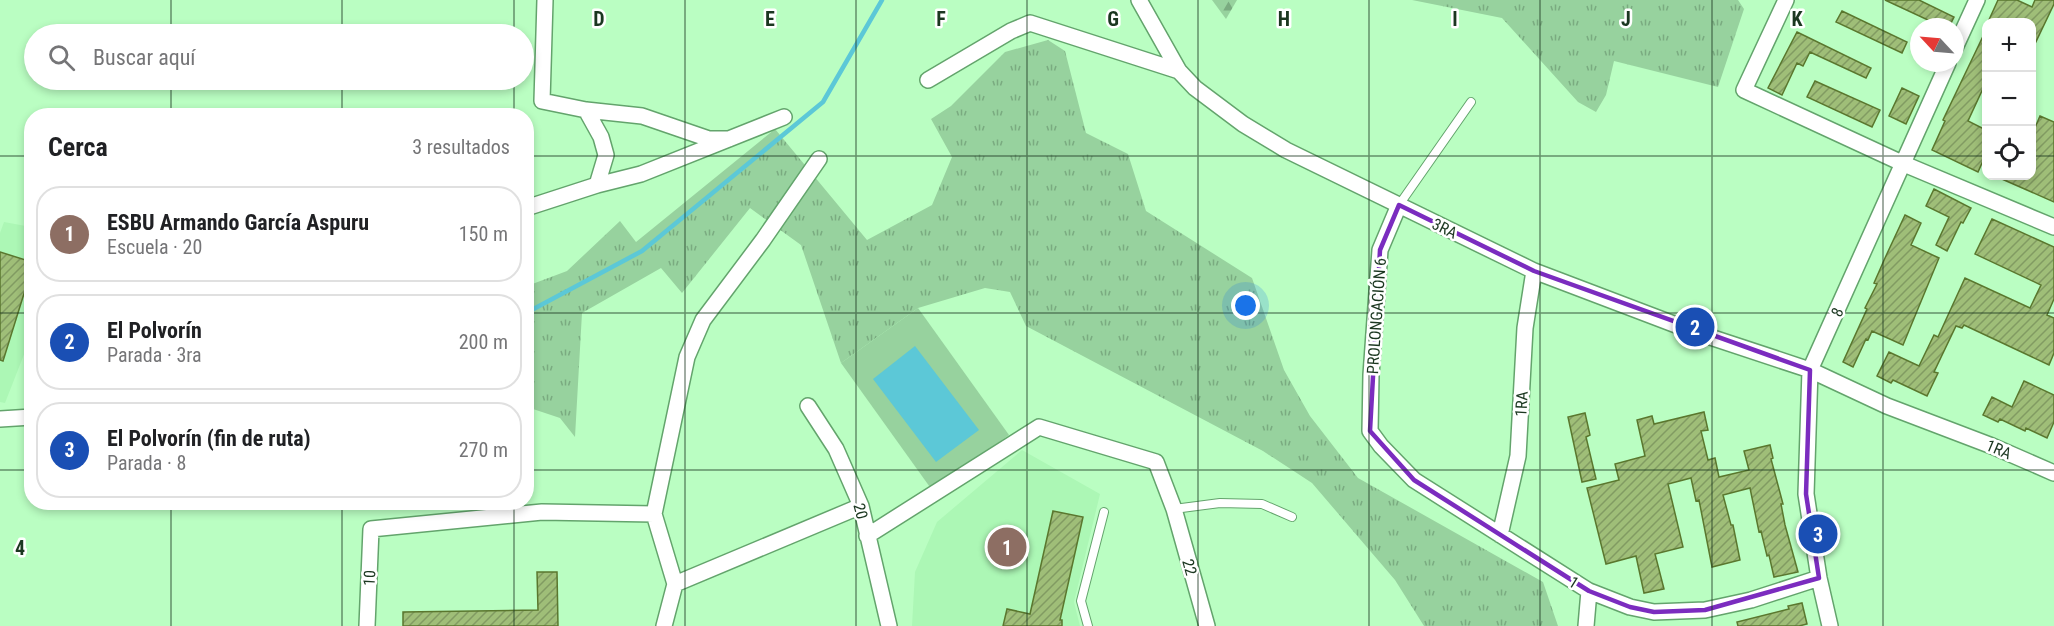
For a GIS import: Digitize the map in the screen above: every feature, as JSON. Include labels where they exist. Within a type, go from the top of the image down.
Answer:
[{"type":"street","points":[[545,0],[542,101],[586,110],[642,116],[709,140],[729,139]]},
{"type":"street","name":"3RA","points":[[1139,0],[1179,71],[1195,88],[1243,124],[1286,150],[1534,271],[1692,331],[1810,370]]},
{"type":"street","points":[[1786,0],[1744,90],[1904,164],[2054,227]]},
{"type":"street","points":[[1964,28],[1977,0]]},
{"type":"street","points":[[928,80],[1011,31],[1030,23],[1179,71]]},
{"type":"street","name":"8","points":[[1830,626],[1819,578],[1806,494],[1810,370],[1944,72]]},
{"type":"street","points":[[586,110],[602,136],[606,154],[597,185]]},
{"type":"street","points":[[534,205],[597,185],[641,174],[784,117]]},
{"type":"street","points":[[664,626],[675,584],[654,514],[687,357],[703,320],[763,240],[819,159]]},
{"type":"street","name":"PROLONGACIÓN 6","points":[[1370,431],[1371,375],[1380,250],[1399,205]]},
{"type":"street","name":"1RA","points":[[1500,535],[1518,456],[1525,328],[1534,271]]},
{"type":"street","name":"1RA","points":[[1810,370],[1887,406],[1992,446],[2054,473]]},
{"type":"street","name":"20","points":[[808,406],[836,449],[861,506],[889,626]]},
{"type":"street","points":[[0,419],[24,418]]},
{"type":"street","name":"22","points":[[867,536],[1039,427],[1156,462],[1174,509],[1207,626]]},
{"type":"street","name":"1","points":[[1370,431],[1381,446],[1414,480],[1589,591],[1630,608],[1654,612],[1704,610],[1751,600],[1819,578]]},
{"type":"street","points":[[675,584],[861,506]]},
{"type":"street","name":"10","points":[[363,626],[371,530],[542,512],[654,514]]},
{"type":"street","points":[[1586,626],[1589,591]]},
{"type":"lane","points":[[1399,205],[1471,102]]},
{"type":"lane","points":[[1174,509],[1220,503],[1262,504],[1292,517]]},
{"type":"lane","points":[[1088,626],[1081,601],[1104,512]]},
{"type":"highlighted area","points":[[1399,205],[1534,271],[1810,370],[1806,494],[1819,578],[1705,610],[1654,612],[1630,607],[1589,591],[1414,480],[1370,431],[1380,250]]},
{"type":"shaded area","points":[[4,222],[24,226],[24,354],[5,403],[0,402],[0,233]]},
{"type":"shaded area","points":[[1022,450],[1100,494],[1074,602],[1080,626],[912,626],[915,572],[937,522]]},
{"type":"green space","points":[[1212,0],[1237,0],[1226,19]]},
{"type":"green space","points":[[1412,0],[1738,0],[1744,9],[1718,87],[1614,61],[1606,95],[1596,112],[1578,102],[1502,18]]},
{"type":"green space","points":[[1048,40],[1065,51],[1086,133],[1128,154],[1146,211],[1252,278],[1284,370],[1310,416],[1358,478],[1543,582],[1558,626],[1424,626],[1395,580],[1312,483],[1263,451],[1026,326],[1010,292],[985,288],[918,308],[841,363],[801,245],[750,208],[682,293],[661,268],[582,313],[575,437],[560,418],[534,409],[534,283],[567,271],[620,221],[636,242],[775,129],[867,240],[932,205],[952,157],[931,119],[951,106],[1005,52]]},
{"type":"green space","points":[[918,308],[1009,435],[932,490],[841,363]]},
{"type":"water","points":[[915,346],[979,430],[936,462],[873,379]]},
{"type":"building","points":[[1885,0],[1919,0],[1954,17],[1924,18]]},
{"type":"building","points":[[1998,0],[2017,0],[2032,7],[2035,0],[2054,0],[2036,42],[2036,18],[1990,18]]},
{"type":"building","points":[[1842,11],[1907,42],[1902,53],[1836,22]]},
{"type":"building","points":[[1797,32],[1871,68],[1866,78],[1810,52],[1803,66],[1797,63],[1782,95],[1768,88]]},
{"type":"building","points":[[1982,38],[1982,91],[1968,121],[1982,128],[1982,163],[1978,172],[1932,150],[1945,121],[1943,120]]},
{"type":"building","points":[[1815,81],[1880,110],[1872,127],[1807,97]]},
{"type":"building","points":[[1902,88],[1919,96],[1906,124],[1889,116]]},
{"type":"building","points":[[2040,116],[2054,122],[2054,202],[2004,180],[2036,180],[2036,125]]},
{"type":"building","points":[[1934,189],[1971,208],[1963,223],[1961,222],[1947,251],[1936,245],[1949,217],[1926,206]]},
{"type":"building","points":[[1905,215],[1921,223],[1911,245],[1939,258],[1903,345],[1872,331],[1853,367],[1843,362],[1877,284],[1874,283]]},
{"type":"building","points":[[1992,219],[2054,247],[2054,299],[2047,315],[2054,318],[2054,353],[2049,365],[1964,325],[1962,328],[1956,326],[1934,372],[1938,373],[1927,396],[1893,380],[1891,383],[1877,376],[1889,352],[1919,366],[1934,335],[1938,337],[1965,278],[2030,308],[2041,285],[1975,254]]},
{"type":"building","points":[[0,252],[24,260],[24,294],[3,361],[0,360]]},
{"type":"building","points":[[2024,381],[2054,395],[2054,422],[2047,438],[2026,428],[2025,431],[2000,419],[1998,422],[1983,415],[1992,397],[2012,407]]},
{"type":"building","points":[[1704,412],[1708,430],[1701,431],[1708,460],[1715,458],[1719,477],[1749,470],[1744,451],[1770,445],[1773,458],[1771,459],[1783,504],[1781,504],[1785,525],[1798,572],[1774,577],[1761,531],[1759,532],[1750,488],[1723,495],[1731,525],[1733,525],[1740,560],[1712,567],[1699,500],[1696,501],[1691,478],[1668,484],[1683,547],[1655,554],[1664,589],[1644,593],[1636,556],[1606,564],[1587,488],[1619,480],[1615,464],[1645,456],[1637,420],[1652,416],[1654,424]]},
{"type":"building","points":[[1585,413],[1590,435],[1586,437],[1596,479],[1582,482],[1568,417]]},
{"type":"building","points":[[1053,511],[1083,517],[1060,620],[1062,620],[1062,626],[1003,626],[1007,609],[1030,614]]},
{"type":"building","points":[[537,572],[557,572],[558,626],[403,626],[403,612],[538,610]]},
{"type":"building","points":[[1802,603],[1807,624],[1738,626],[1737,622],[1789,609],[1788,606]]},
{"type":"waterway","points":[[534,309],[642,251],[823,102],[882,0]]},
{"type":"place","name":"El Polvorín","points":[[1695,327]]},
{"type":"place","name":"El Polvorín (fin de ruta)","points":[[1818,534]]},
{"type":"place","name":"ESBU Armando García Aspuru","points":[[1007,547]]}]
